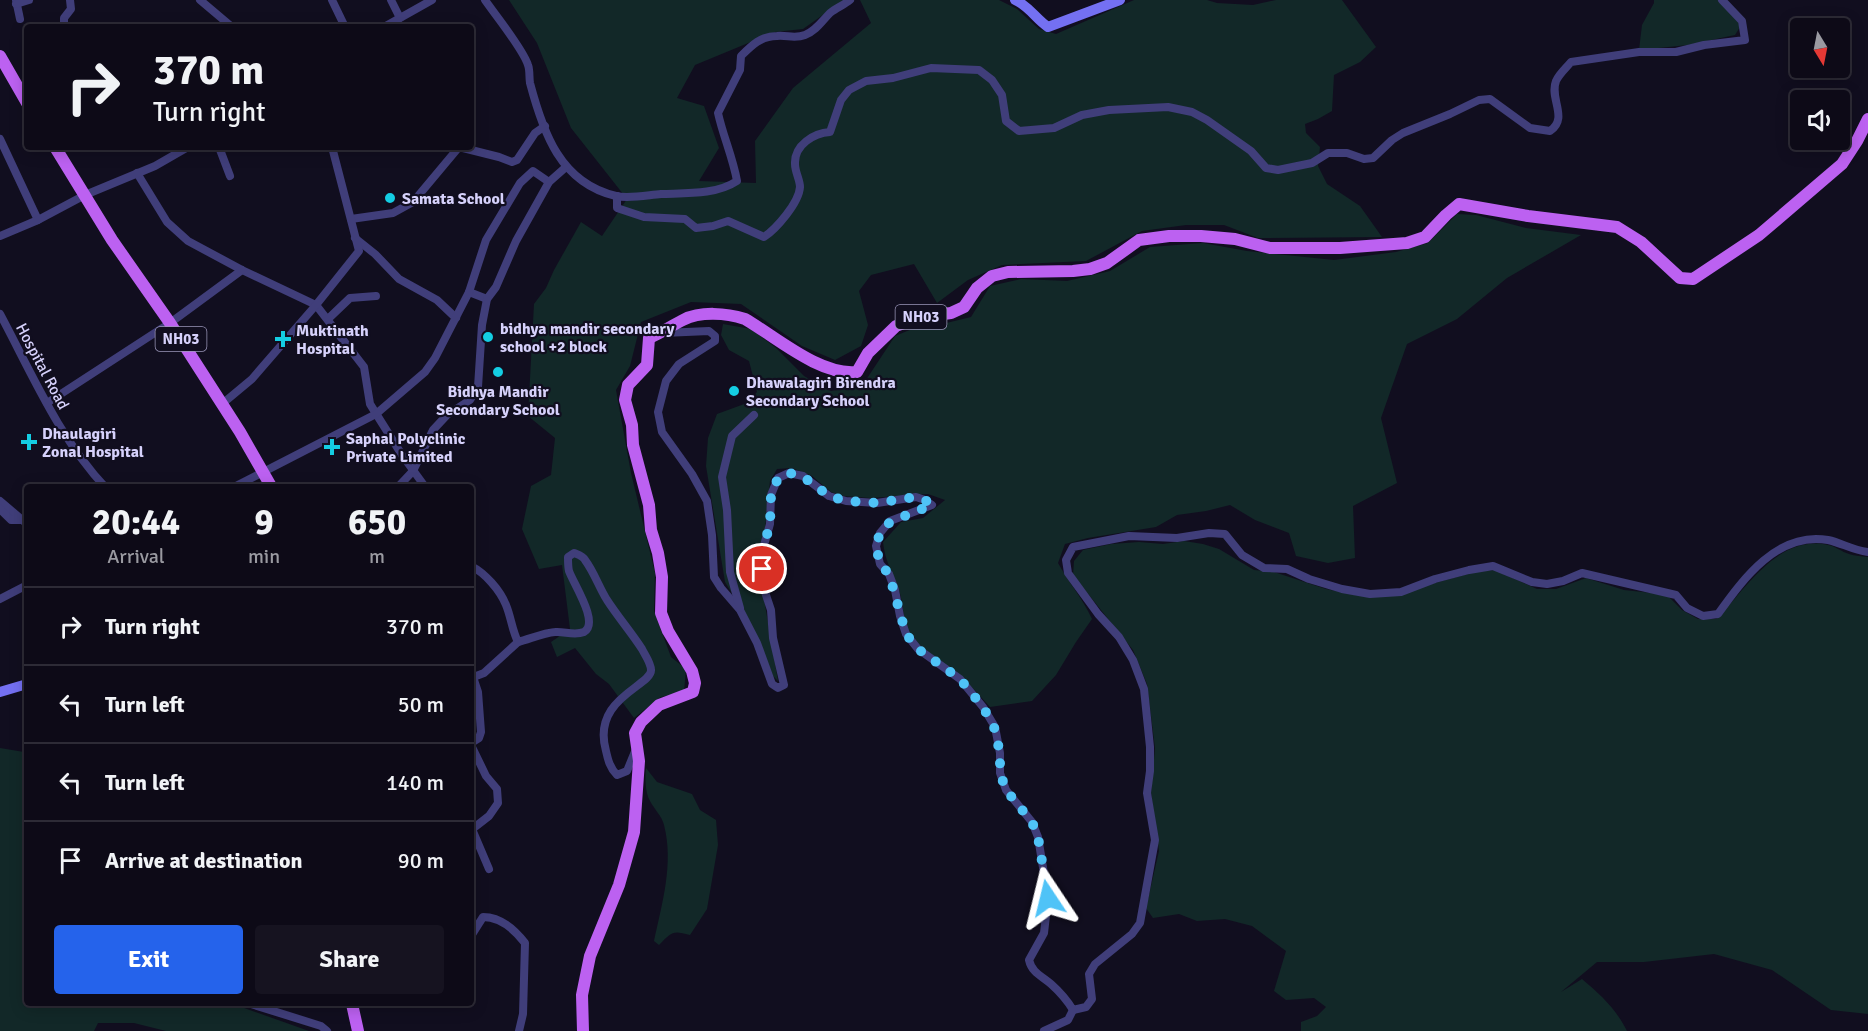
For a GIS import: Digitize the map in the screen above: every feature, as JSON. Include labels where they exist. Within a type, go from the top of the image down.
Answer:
[{"type":"main road","points":[[0,56],[24,98]]},
{"type":"main road","name":"NH03","points":[[584,1031],[582,996],[590,956],[619,885],[634,832],[639,761],[635,733],[641,722],[659,705],[693,692],[696,683],[661,613],[662,577],[658,553],[651,530],[649,505],[633,445],[632,425],[625,400],[627,385],[647,365],[648,338],[684,320],[698,316],[734,315],[745,319],[802,356],[847,374],[857,372],[868,352],[896,326],[920,317],[951,313],[964,307],[976,288],[992,276],[1008,272],[1090,269],[1107,263],[1139,240],[1169,236],[1235,239],[1270,248],[1340,248],[1407,243],[1425,237],[1446,214],[1459,204],[1528,216],[1617,226],[1641,242],[1680,278],[1693,279],[1759,235],[1842,164],[1868,119]]},
{"type":"main road","name":"NH03","points":[[57,150],[112,240],[170,323],[222,404],[270,484]]},
{"type":"main road","points":[[352,1006],[358,1031]]},
{"type":"street","points":[[20,19],[16,2],[29,0]]},
{"type":"street","points":[[64,24],[65,15],[71,9],[70,0]]},
{"type":"street","points":[[200,0],[228,24]]},
{"type":"street","points":[[332,0],[344,24]]},
{"type":"street","points":[[391,0],[400,18]]},
{"type":"street","points":[[389,24],[432,0]]},
{"type":"street","points":[[485,0],[528,64],[529,79],[545,126],[556,152],[566,167],[582,182],[617,196],[706,191],[728,187],[737,181],[734,162],[723,136],[718,113],[740,70],[741,56],[753,43],[764,38],[803,36],[812,32],[830,13],[850,0]]},
{"type":"street","points":[[1016,0],[1023,4],[1038,21],[1048,27],[1120,0]]},
{"type":"street","points":[[617,196],[617,208],[644,218],[685,219],[696,228],[728,221],[764,237],[778,224],[798,195],[800,187],[794,160],[800,149],[809,138],[830,132],[841,100],[849,90],[866,81],[893,78],[931,68],[979,70],[992,80],[1002,95],[1006,121],[1019,131],[1054,128],[1082,115],[1109,110],[1168,107],[1192,112],[1207,120],[1251,152],[1266,168],[1278,170],[1312,163],[1328,153],[1347,153],[1364,159],[1374,158],[1392,140],[1403,133],[1479,100],[1490,99],[1530,128],[1550,131],[1555,128],[1559,120],[1554,89],[1556,80],[1571,62],[1639,52],[1676,52],[1704,45],[1745,40],[1742,21],[1722,0]]},
{"type":"street","points":[[472,150],[499,156],[512,162],[517,160],[535,133],[545,126]]},
{"type":"street","points":[[0,139],[38,220]]},
{"type":"street","points":[[0,236],[38,220],[85,195],[155,166],[183,150]]},
{"type":"street","points":[[220,150],[230,176]]},
{"type":"street","points":[[222,404],[252,379],[359,251],[333,150]]},
{"type":"street","points":[[351,219],[393,213],[413,202],[456,150]]},
{"type":"street","points":[[401,484],[413,471],[433,430],[447,415],[470,400],[478,387],[482,325],[487,299],[549,182],[566,167]]},
{"type":"street","points":[[240,484],[376,414],[425,372],[435,358],[470,292],[486,240],[520,183],[533,171],[549,182]]},
{"type":"street","points":[[137,173],[167,222],[188,241],[316,305],[364,367],[370,404],[423,484]]},
{"type":"street","points":[[356,238],[399,279],[437,300],[456,318]]},
{"type":"street","points":[[47,403],[170,323],[242,270]]},
{"type":"street","points":[[470,292],[487,299]]},
{"type":"street","points":[[328,319],[350,298],[376,296]]},
{"type":"street","name":"Hospital Road","points":[[0,314],[47,403],[77,453],[103,484]]},
{"type":"street","points":[[661,333],[709,331],[715,336],[715,341],[680,364],[666,381],[658,412],[662,432],[693,474],[707,501],[712,535],[714,577],[740,610]]},
{"type":"street","points":[[754,415],[732,436],[722,477],[727,510],[730,572],[740,610],[757,643],[772,684],[778,688],[784,685],[775,648],[771,610],[762,583],[761,556],[770,524],[771,495],[778,478],[789,473],[802,476],[829,496],[846,501],[877,503],[916,497],[932,505],[890,522],[880,533],[876,546],[880,564],[889,574],[906,634],[918,649],[960,679],[983,707],[994,727],[1000,753],[1000,773],[1006,790],[1032,822],[1038,837],[1040,860],[1045,878],[1048,898],[1044,933],[1029,960],[1031,968],[1063,995],[1073,1010]]},
{"type":"street","points":[[0,501],[24,521]]},
{"type":"street","points":[[0,509],[11,520],[24,522]]},
{"type":"street","points":[[1073,1010],[1086,1007],[1092,999],[1089,974],[1095,964],[1132,934],[1140,923],[1155,840],[1147,793],[1150,747],[1144,689],[1119,637],[1098,614],[1068,573],[1066,560],[1073,547],[1129,536],[1177,538],[1209,533],[1226,534],[1242,555],[1264,568],[1287,568],[1309,579],[1370,594],[1401,592],[1435,579],[1493,566],[1532,582],[1547,584],[1563,581],[1582,573],[1647,588],[1676,595],[1687,608],[1703,616],[1718,614],[1750,573],[1790,543],[1828,540],[1855,551],[1868,552]]},
{"type":"street","points":[[474,676],[484,673],[518,642],[555,632],[584,632],[588,628],[590,621],[585,605],[568,569],[568,557],[574,553],[584,557],[606,599],[646,655],[651,669],[650,676],[618,700],[609,712],[605,726],[603,740],[612,771],[617,775],[627,771],[636,749]]},
{"type":"street","points":[[474,567],[495,587],[506,603],[518,642]]},
{"type":"street","points":[[0,599],[24,587]]},
{"type":"street","points":[[474,682],[478,692],[481,732],[479,738],[474,740]]},
{"type":"street","points":[[0,692],[24,685]]},
{"type":"street","points":[[474,751],[486,776],[497,789],[498,803],[489,816],[474,828]]},
{"type":"street","points":[[474,835],[489,869]]},
{"type":"street","points":[[474,931],[483,917],[491,917],[504,923],[519,935],[525,944],[523,1014],[519,1031]]},
{"type":"street","points":[[258,1006],[321,1026],[327,1031]]},
{"type":"street","points":[[1044,1031],[1068,1020],[1073,1010]]},
{"type":"green space","points":[[509,0],[844,0],[803,29],[775,32],[695,65],[677,98],[704,106],[719,148],[699,181],[756,183],[755,141],[793,88],[871,23],[860,0],[999,0],[1017,9],[1039,29],[1056,34],[1134,0],[1207,0],[1217,3],[1253,5],[1276,0],[1342,0],[1376,47],[1360,62],[1334,75],[1332,111],[1305,124],[1306,133],[1320,147],[1318,166],[1327,184],[1360,206],[1382,237],[1258,238],[1224,225],[1186,225],[1142,231],[1086,261],[1002,265],[968,280],[937,303],[914,264],[871,275],[859,291],[868,325],[861,346],[835,360],[802,346],[741,304],[691,302],[641,322],[630,366],[616,390],[631,473],[655,573],[654,611],[671,657],[686,669],[684,692],[661,697],[634,718],[609,684],[596,674],[575,648],[557,657],[551,642],[570,629],[562,565],[539,569],[522,529],[531,486],[551,475],[555,438],[528,416],[534,304],[546,288],[581,222],[602,236],[627,199],[571,128],[537,43]]},
{"type":"green space","points":[[1654,0],[1719,0],[1737,18],[1740,27],[1735,35],[1688,45],[1639,50],[1642,25]]},
{"type":"green space","points":[[1457,214],[1476,215],[1526,228],[1581,235],[1507,278],[1457,319],[1407,344],[1381,418],[1397,483],[1353,506],[1355,558],[1328,563],[1296,556],[1289,533],[1255,520],[1230,505],[1177,515],[1156,527],[1065,544],[1058,563],[1092,619],[1056,675],[1032,701],[990,707],[964,680],[914,640],[906,624],[899,590],[884,549],[883,542],[901,522],[923,518],[945,500],[928,494],[870,498],[843,496],[831,492],[812,476],[792,468],[777,469],[770,481],[758,576],[778,681],[773,676],[754,629],[725,582],[706,466],[708,438],[717,414],[747,403],[757,392],[749,361],[729,350],[721,335],[723,324],[751,329],[776,348],[804,376],[831,391],[862,386],[895,336],[917,327],[938,325],[971,317],[990,286],[1021,279],[1067,281],[1110,271],[1150,247],[1203,243],[1247,251],[1334,260],[1396,252],[1428,243]]},
{"type":"green space","points":[[1184,541],[1219,549],[1254,570],[1274,572],[1326,589],[1355,595],[1380,597],[1404,594],[1475,572],[1495,570],[1537,589],[1556,589],[1586,578],[1624,590],[1669,597],[1682,610],[1698,619],[1716,619],[1764,567],[1793,548],[1810,544],[1828,545],[1849,554],[1868,557],[1868,1014],[1831,1010],[1772,970],[1714,954],[1644,962],[1597,962],[1561,992],[1582,979],[1608,1003],[1627,1031],[1301,1031],[1301,1022],[1317,1016],[1326,1007],[1314,998],[1286,1000],[1274,991],[1286,951],[1252,926],[1225,919],[1197,921],[1179,914],[1153,918],[1146,908],[1159,851],[1151,793],[1155,748],[1147,684],[1133,650],[1073,575],[1074,561],[1083,550],[1111,544],[1139,542],[1163,544]]},
{"type":"green space","points":[[0,748],[24,752],[24,1006],[239,1006],[309,1031],[166,1031],[134,1023],[98,1023],[94,1031],[0,1031]]},
{"type":"green space","points":[[646,768],[657,782],[692,794],[700,810],[716,820],[718,845],[707,909],[690,935],[673,933],[659,945],[654,941],[666,883],[667,839],[663,822],[647,793]]},
{"type":"place","name":"Samata School","points":[[390,198]]},
{"type":"place","name":"bidhya mandir secondary school +2 block","points":[[488,337]]},
{"type":"place","name":"Muktinath Hospital","points":[[283,339]]},
{"type":"place","name":"Bidhya Mandir Secondary School","points":[[498,372]]},
{"type":"place","name":"Dhawalagiri Birendra Secondary School","points":[[734,391]]},
{"type":"place","name":"Dhaulagiri Zonal Hospital","points":[[29,442]]},
{"type":"place","name":"Saphal Polyclinic Private Limited","points":[[332,447]]},
{"type":"route","points":[[762,569],[761,556],[770,524],[771,495],[778,478],[789,473],[802,476],[829,496],[846,501],[877,503],[916,497],[932,505],[890,522],[880,533],[876,546],[880,564],[889,574],[895,590],[906,634],[918,649],[960,679],[983,707],[994,727],[1000,753],[1000,773],[1006,790],[1032,822],[1038,837],[1048,898]]}]
